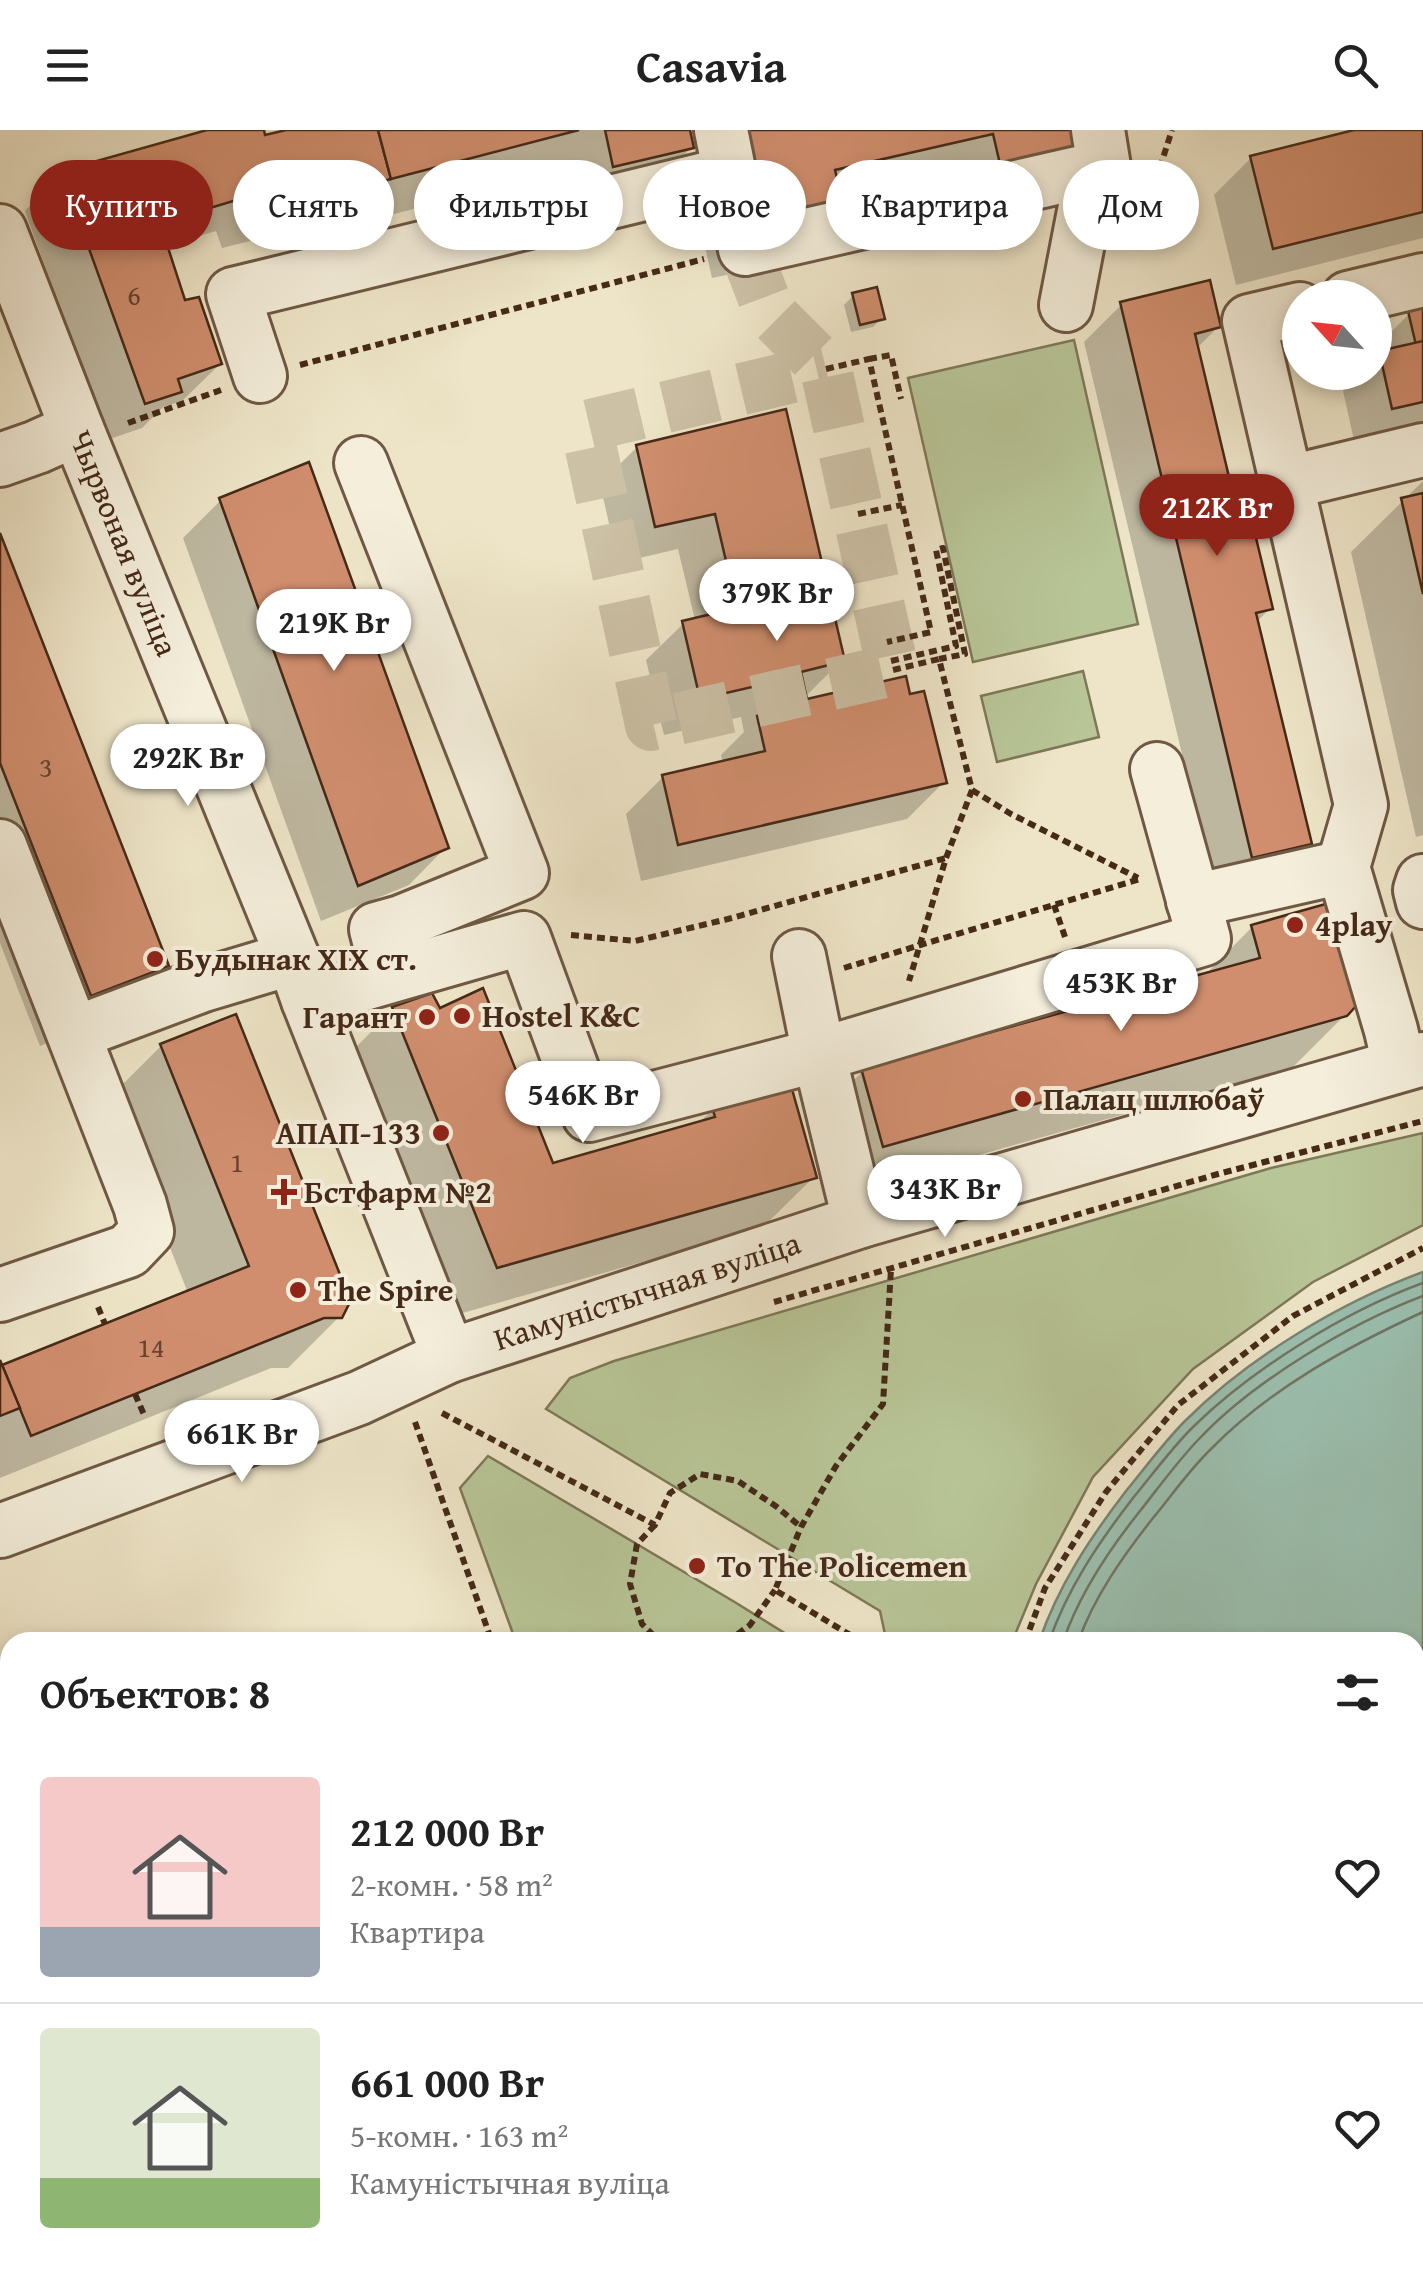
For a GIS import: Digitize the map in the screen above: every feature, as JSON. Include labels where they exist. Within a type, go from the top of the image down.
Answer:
[{"type":"street","points":[[806,232],[1095,150],[1066,305]]},
{"type":"street","points":[[260,376],[233,294],[726,152]]},
{"type":"street","name":"Чырвоная вуліца","points":[[0,231],[300,979],[454,1381]]},
{"type":"street","points":[[1392,287],[1423,280]]},
{"type":"street","points":[[1282,313],[1248,321],[1360,805],[1343,867],[1392,1030],[1411,1062]]},
{"type":"street","points":[[0,460],[37,448],[76,428]]},
{"type":"street","points":[[1286,484],[1423,450]]},
{"type":"street","points":[[361,463],[522,873],[376,930],[388,976]]},
{"type":"street","points":[[76,1038],[92,1026],[184,992],[300,979],[388,976],[524,938],[589,1115],[819,1055],[1204,939],[1156,768]]},
{"type":"street","points":[[0,846],[19,949],[76,1038],[140,1204],[146,1231],[128,1251],[0,1295]]},
{"type":"street","points":[[1193,901],[1343,867]]},
{"type":"street","points":[[1423,881],[1423,902]]},
{"type":"street","points":[[802,968],[819,1055],[862,1221]]},
{"type":"street","name":"Камуністычная вуліца","points":[[0,1531],[359,1398],[454,1381],[862,1221],[1411,1062]]},
{"type":"path","points":[[128,423],[260,376],[741,250]]},
{"type":"path","points":[[826,369],[891,355],[901,399]]},
{"type":"path","points":[[869,359],[931,632],[887,642]]},
{"type":"path","points":[[858,514],[902,504]]},
{"type":"path","points":[[942,548],[964,654],[939,659],[892,666],[956,646],[936,550],[942,548]]},
{"type":"path","points":[[893,1031],[946,858],[972,790],[939,659]]},
{"type":"path","points":[[802,968],[920,945],[1140,879],[972,790]]},
{"type":"path","points":[[572,935],[634,941],[946,858]]},
{"type":"path","points":[[762,1305],[1218,1174],[1423,1121]]},
{"type":"path","points":[[1029,1632],[1045,1588],[1106,1492],[1178,1406],[1293,1316],[1423,1248]]},
{"type":"path","points":[[741,1632],[775,1590],[801,1527],[836,1466],[882,1404],[891,1269]]},
{"type":"path","points":[[454,1381],[442,1412],[654,1525]]},
{"type":"path","points":[[136,1394],[144,1417]]},
{"type":"path","points":[[414,1421],[488,1632]]},
{"type":"path","points":[[650,1632],[642,1624],[630,1584],[637,1544],[654,1525],[670,1493],[700,1474],[738,1481],[801,1527]]},
{"type":"path","points":[[775,1590],[845,1632]]},
{"type":"shaded area","points":[[1074,340],[1138,624],[973,662],[908,378]]},
{"type":"shaded area","points":[[1083,671],[1099,737],[997,762],[981,696]]},
{"type":"shaded area","points":[[1423,1133],[1423,1225],[1313,1282],[1193,1369],[1093,1477],[1036,1584],[1016,1632],[884,1632],[880,1611],[546,1409],[570,1378],[614,1361],[1271,1168]]},
{"type":"shaded area","points":[[488,1456],[783,1632],[512,1632],[460,1488]]},
{"type":"water","points":[[1423,1272],[1423,1632],[1043,1632],[1065,1582],[1088,1545],[1126,1491],[1185,1421],[1237,1375],[1296,1334]]},
{"type":"building","points":[[207,130],[264,130],[265,135],[286,130],[378,130],[386,160],[233,160],[233,201],[213,207],[213,160],[100,160]]},
{"type":"building","points":[[378,130],[579,130],[464,160],[414,160],[414,173],[394,178],[394,160],[386,160]]},
{"type":"building","points":[[605,130],[690,130],[694,148],[623,165],[623,160],[611,160]]},
{"type":"building","points":[[741,130],[1074,130],[1081,159],[1063,160],[1043,168],[1043,160],[999,160],[993,134],[879,160],[826,160],[826,214],[806,219],[806,160],[748,160]]},
{"type":"building","points":[[1354,130],[1423,130],[1423,212],[1273,249],[1250,156]]},
{"type":"building","points":[[89,250],[169,250],[185,300],[199,297],[222,364],[178,379],[182,392],[145,404]]},
{"type":"building","points":[[1210,280],[1221,327],[1195,334],[1239,519],[1251,517],[1273,609],[1256,613],[1312,844],[1252,858],[1120,302]]},
{"type":"building","points":[[877,287],[885,319],[860,325],[852,293]]},
{"type":"building","points":[[1423,307],[1423,375],[1408,311]]},
{"type":"building","points":[[1423,341],[1423,402],[1392,409],[1388,390],[1392,390],[1392,348]]},
{"type":"building","points":[[786,409],[845,661],[801,672],[807,699],[906,676],[910,694],[924,691],[947,783],[678,845],[662,775],[765,751],[757,716],[784,709],[778,681],[700,699],[682,621],[737,608],[715,514],[655,527],[636,445]]},
{"type":"building","points":[[309,462],[449,848],[358,886],[219,498]]},
{"type":"building","points":[[1423,493],[1423,594],[1401,498]]},
{"type":"building","points":[[0,533],[169,966],[91,996],[0,763]]},
{"type":"building","points":[[1329,903],[1357,1005],[1347,1016],[883,1147],[861,1068],[1260,958],[1251,925]]},
{"type":"building","points":[[483,988],[553,1163],[715,1117],[712,1107],[790,1082],[817,1178],[497,1268],[392,1007],[432,993],[440,1008]]},
{"type":"building","points":[[236,1014],[352,1298],[342,1318],[324,1318],[31,1436],[2,1365],[249,1266],[160,1044]]},
{"type":"building","points":[[0,1360],[20,1408],[0,1416]]},
{"type":"tunnel","points":[[745,250],[769,312],[826,369]]},
{"type":"tunnel","points":[[826,369],[893,670],[651,725],[586,426],[826,369]]},
{"type":"place","name":"4play","points":[[1295,925]]},
{"type":"place","name":"Будынак XIX ст.","points":[[155,959]]},
{"type":"place","name":"Hostel K&C","points":[[462,1016]]},
{"type":"place","name":"Гарант","points":[[427,1017]]},
{"type":"place","name":"Палац шлюбаў","points":[[1023,1099]]},
{"type":"place","name":"АПАП-133","points":[[441,1133]]},
{"type":"place","name":"Бстфарм №2","points":[[284,1192]]},
{"type":"place","name":"The Spire","points":[[298,1290]]},
{"type":"place","name":"To The Policemen","points":[[697,1566]]}]
